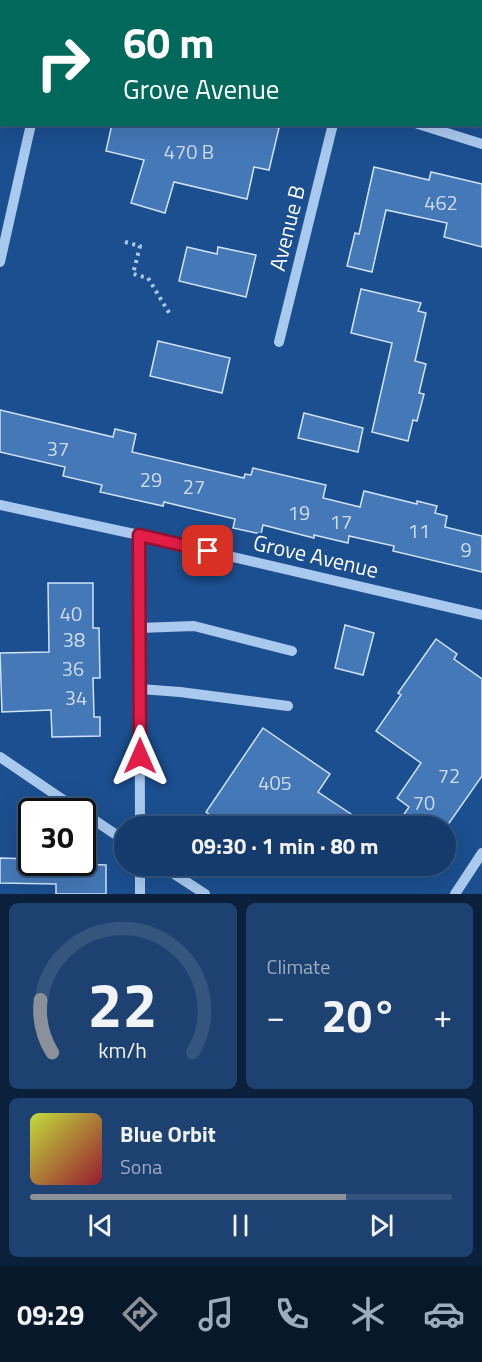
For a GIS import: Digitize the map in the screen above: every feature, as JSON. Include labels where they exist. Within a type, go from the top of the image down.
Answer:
[{"type":"street","points":[[0,262],[31,126]]},
{"type":"street","name":"Avenue B","points":[[279,342],[333,126]]},
{"type":"street","points":[[424,126],[482,144]]},
{"type":"street","name":"Grove Avenue","points":[[0,505],[482,615]]},
{"type":"street","points":[[139,535],[140,816]]},
{"type":"street","points":[[140,628],[194,626],[292,651]]},
{"type":"street","points":[[140,689],[288,706]]},
{"type":"street","points":[[0,757],[61,798]]},
{"type":"street","points":[[96,821],[114,833]]},
{"type":"street","points":[[454,894],[482,853]]},
{"type":"street","points":[[140,876],[140,894]]},
{"type":"street","points":[[177,876],[205,894]]},
{"type":"path","points":[[125,242],[140,246],[133,274],[148,278],[171,316]]},
{"type":"building","points":[[112,126],[271,126],[279,128],[269,170],[254,167],[247,199],[174,182],[165,213],[131,203],[144,160],[106,151]]},
{"type":"building","points":[[374,167],[429,180],[431,172],[482,184],[482,247],[444,237],[447,223],[386,210],[372,272],[347,266],[355,233],[359,234]]},
{"type":"building","points":[[187,247],[217,254],[218,247],[256,255],[246,297],[179,281]]},
{"type":"building","points":[[361,289],[421,303],[418,311],[426,313],[415,361],[426,364],[419,393],[424,394],[417,421],[413,420],[408,441],[372,432],[392,343],[351,333]]},
{"type":"building","points":[[158,341],[230,358],[222,393],[150,376]]},
{"type":"building","points":[[0,410],[113,437],[115,429],[136,434],[132,452],[244,478],[245,474],[251,475],[253,468],[326,485],[323,498],[360,507],[364,491],[417,504],[417,501],[437,506],[435,513],[447,516],[445,527],[482,536],[482,572],[393,551],[394,546],[349,536],[348,543],[314,535],[314,538],[263,525],[261,534],[233,528],[235,519],[164,502],[163,506],[100,492],[102,485],[63,476],[65,467],[0,452]]},
{"type":"building","points":[[304,413],[363,428],[358,452],[298,438]]},
{"type":"building","points":[[48,583],[93,583],[93,628],[99,628],[100,678],[93,678],[94,717],[100,717],[100,736],[52,737],[51,710],[2,712],[0,653],[49,652]]},
{"type":"building","points":[[345,625],[374,633],[363,675],[335,668]]},
{"type":"building","points":[[436,639],[457,654],[454,659],[482,679],[482,776],[454,816],[403,816],[409,807],[397,798],[421,763],[376,731],[401,695],[398,693]]},
{"type":"building","points":[[263,728],[330,774],[318,792],[354,816],[212,816],[206,812]]},
{"type":"building","points":[[0,858],[18,859],[18,876],[96,876],[96,865],[106,865],[106,894],[56,894],[56,884],[0,883]]},
{"type":"route","points":[[140,756],[139,535],[208,551]]}]
